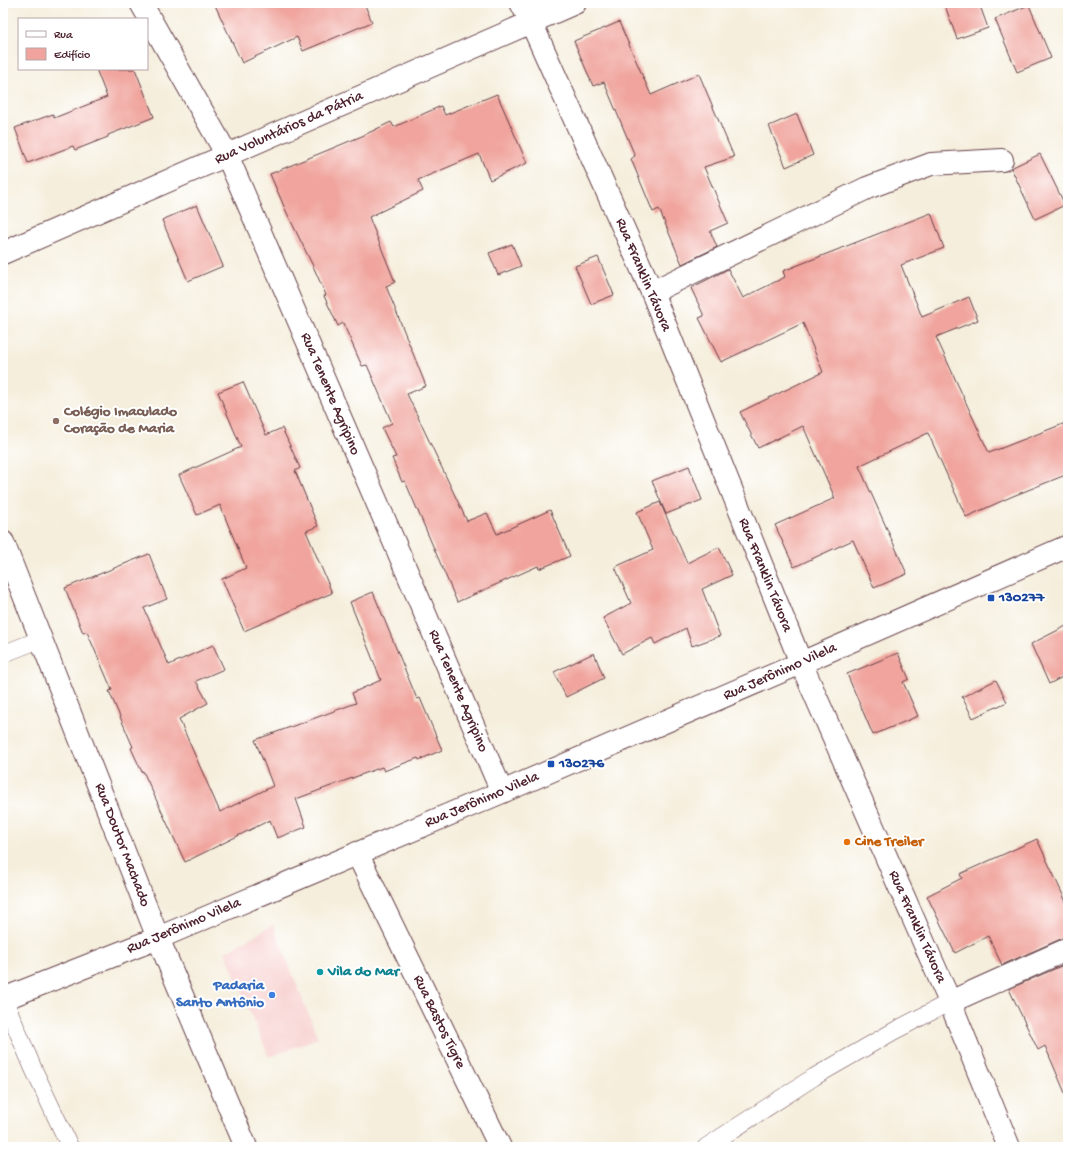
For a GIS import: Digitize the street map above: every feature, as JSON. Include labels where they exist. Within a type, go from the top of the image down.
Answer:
[{"type":"street","name":"Rua Tenente Agripino","points":[[141,3],[227,154],[502,792]]},
{"type":"street","name":"Rua Voluntários da Pátria","points":[[3,254],[227,154],[526,12],[575,3]]},
{"type":"street","name":"Rua Franklin Távora","points":[[526,12],[652,292],[801,663],[950,1002],[1009,1147]]},
{"type":"street","points":[[652,292],[867,188],[931,164],[1002,160]]},
{"type":"street","name":"Rua Doutor Machado","points":[[3,542],[158,938],[246,1147]]},
{"type":"street","name":"Rua Jerônimo Vilela","points":[[4,999],[158,938],[502,792],[1068,546]]},
{"type":"street","name":"Rua Bastos Tigre","points":[[357,853],[500,1147]]},
{"type":"street","points":[[950,1002],[1068,949]]},
{"type":"lane","points":[[3,654],[41,638]]},
{"type":"lane","points":[[4,999],[33,1068],[70,1147]]},
{"type":"lane","points":[[706,1147],[814,1077],[894,1031],[950,1002]]},
{"type":"shaded area","name":"Padaria Santo Antônio","points":[[273,925],[318,1038],[269,1057],[225,952]]},
{"type":"building","points":[[214,3],[364,3],[372,22],[303,51],[297,37],[242,63]]},
{"type":"building","points":[[944,3],[979,3],[988,28],[957,39]]},
{"type":"building","points":[[1029,5],[1051,58],[1017,72],[995,19]]},
{"type":"building","points":[[619,22],[651,95],[699,74],[734,157],[704,167],[728,223],[710,231],[717,247],[682,264],[659,209],[653,212],[631,159],[635,156],[604,82],[593,86],[574,41]]},
{"type":"building","points":[[96,70],[135,70],[154,117],[75,150],[73,146],[28,163],[15,128],[53,114],[54,118],[107,97]]},
{"type":"building","points":[[497,94],[527,163],[490,180],[479,154],[418,180],[423,191],[369,217],[395,282],[386,286],[426,386],[407,394],[467,521],[487,513],[497,534],[550,510],[570,556],[539,569],[538,566],[457,602],[405,481],[402,482],[392,458],[396,457],[382,428],[392,423],[367,365],[362,366],[343,323],[338,326],[324,296],[326,295],[270,174],[362,136],[391,122],[394,127],[441,106],[445,115]]},
{"type":"building","points":[[797,114],[813,155],[786,167],[769,126]]},
{"type":"building","points":[[1040,154],[1065,205],[1035,219],[1011,168]]},
{"type":"building","points":[[197,205],[223,266],[188,281],[162,220]]},
{"type":"building","points":[[931,213],[944,248],[901,265],[922,317],[969,297],[978,320],[936,337],[989,453],[1068,422],[1068,474],[966,517],[928,433],[859,466],[907,574],[874,588],[853,540],[794,567],[775,525],[835,498],[803,426],[758,448],[740,412],[823,372],[803,323],[721,362],[699,318],[704,316],[691,288],[728,269],[743,298],[785,277],[783,271]]},
{"type":"building","points":[[512,244],[521,266],[498,275],[489,253]]},
{"type":"building","points":[[598,257],[614,295],[591,304],[575,266]]},
{"type":"building","points":[[243,382],[266,435],[282,428],[300,468],[295,471],[318,526],[306,531],[332,593],[244,631],[222,579],[246,568],[220,505],[197,515],[179,475],[241,447],[218,392]]},
{"type":"building","points":[[689,466],[702,500],[666,514],[652,481]]},
{"type":"building","points":[[660,502],[687,563],[719,547],[732,575],[702,589],[720,636],[692,646],[686,628],[655,644],[652,638],[622,654],[603,618],[631,603],[615,567],[653,550],[637,512]]},
{"type":"building","points":[[149,554],[167,599],[144,608],[169,665],[213,645],[224,669],[196,681],[208,703],[179,719],[220,812],[273,786],[255,740],[356,703],[352,693],[381,680],[350,602],[373,592],[417,699],[420,698],[442,750],[419,760],[418,758],[384,771],[382,767],[296,799],[306,827],[277,838],[270,820],[185,862],[131,748],[133,747],[109,691],[112,690],[87,632],[83,633],[65,588]]},
{"type":"building","points":[[1068,625],[1068,674],[1049,684],[1031,644]]},
{"type":"building","points":[[594,653],[604,678],[566,697],[554,672]]},
{"type":"building","points":[[898,653],[909,679],[903,682],[918,716],[873,735],[847,674]]},
{"type":"building","points":[[996,680],[1007,702],[973,718],[962,697]]},
{"type":"building","points":[[1037,839],[1068,906],[1068,937],[1002,965],[988,936],[955,953],[927,896],[962,878],[960,874]]},
{"type":"building","points":[[1068,963],[1068,1100],[1045,1046],[1038,1050],[1009,989]]},
{"type":"place","name":"Colégio Imaculado Coração de Maria","points":[[56,421]]},
{"type":"place","name":"130277","points":[[991,598]]},
{"type":"place","name":"130276","points":[[551,764]]},
{"type":"place","name":"Cine Treiler","points":[[847,842]]},
{"type":"place","name":"Vila do Mar","points":[[320,972]]},
{"type":"place","name":"Padaria Santo Antônio","points":[[272,995]]}]
